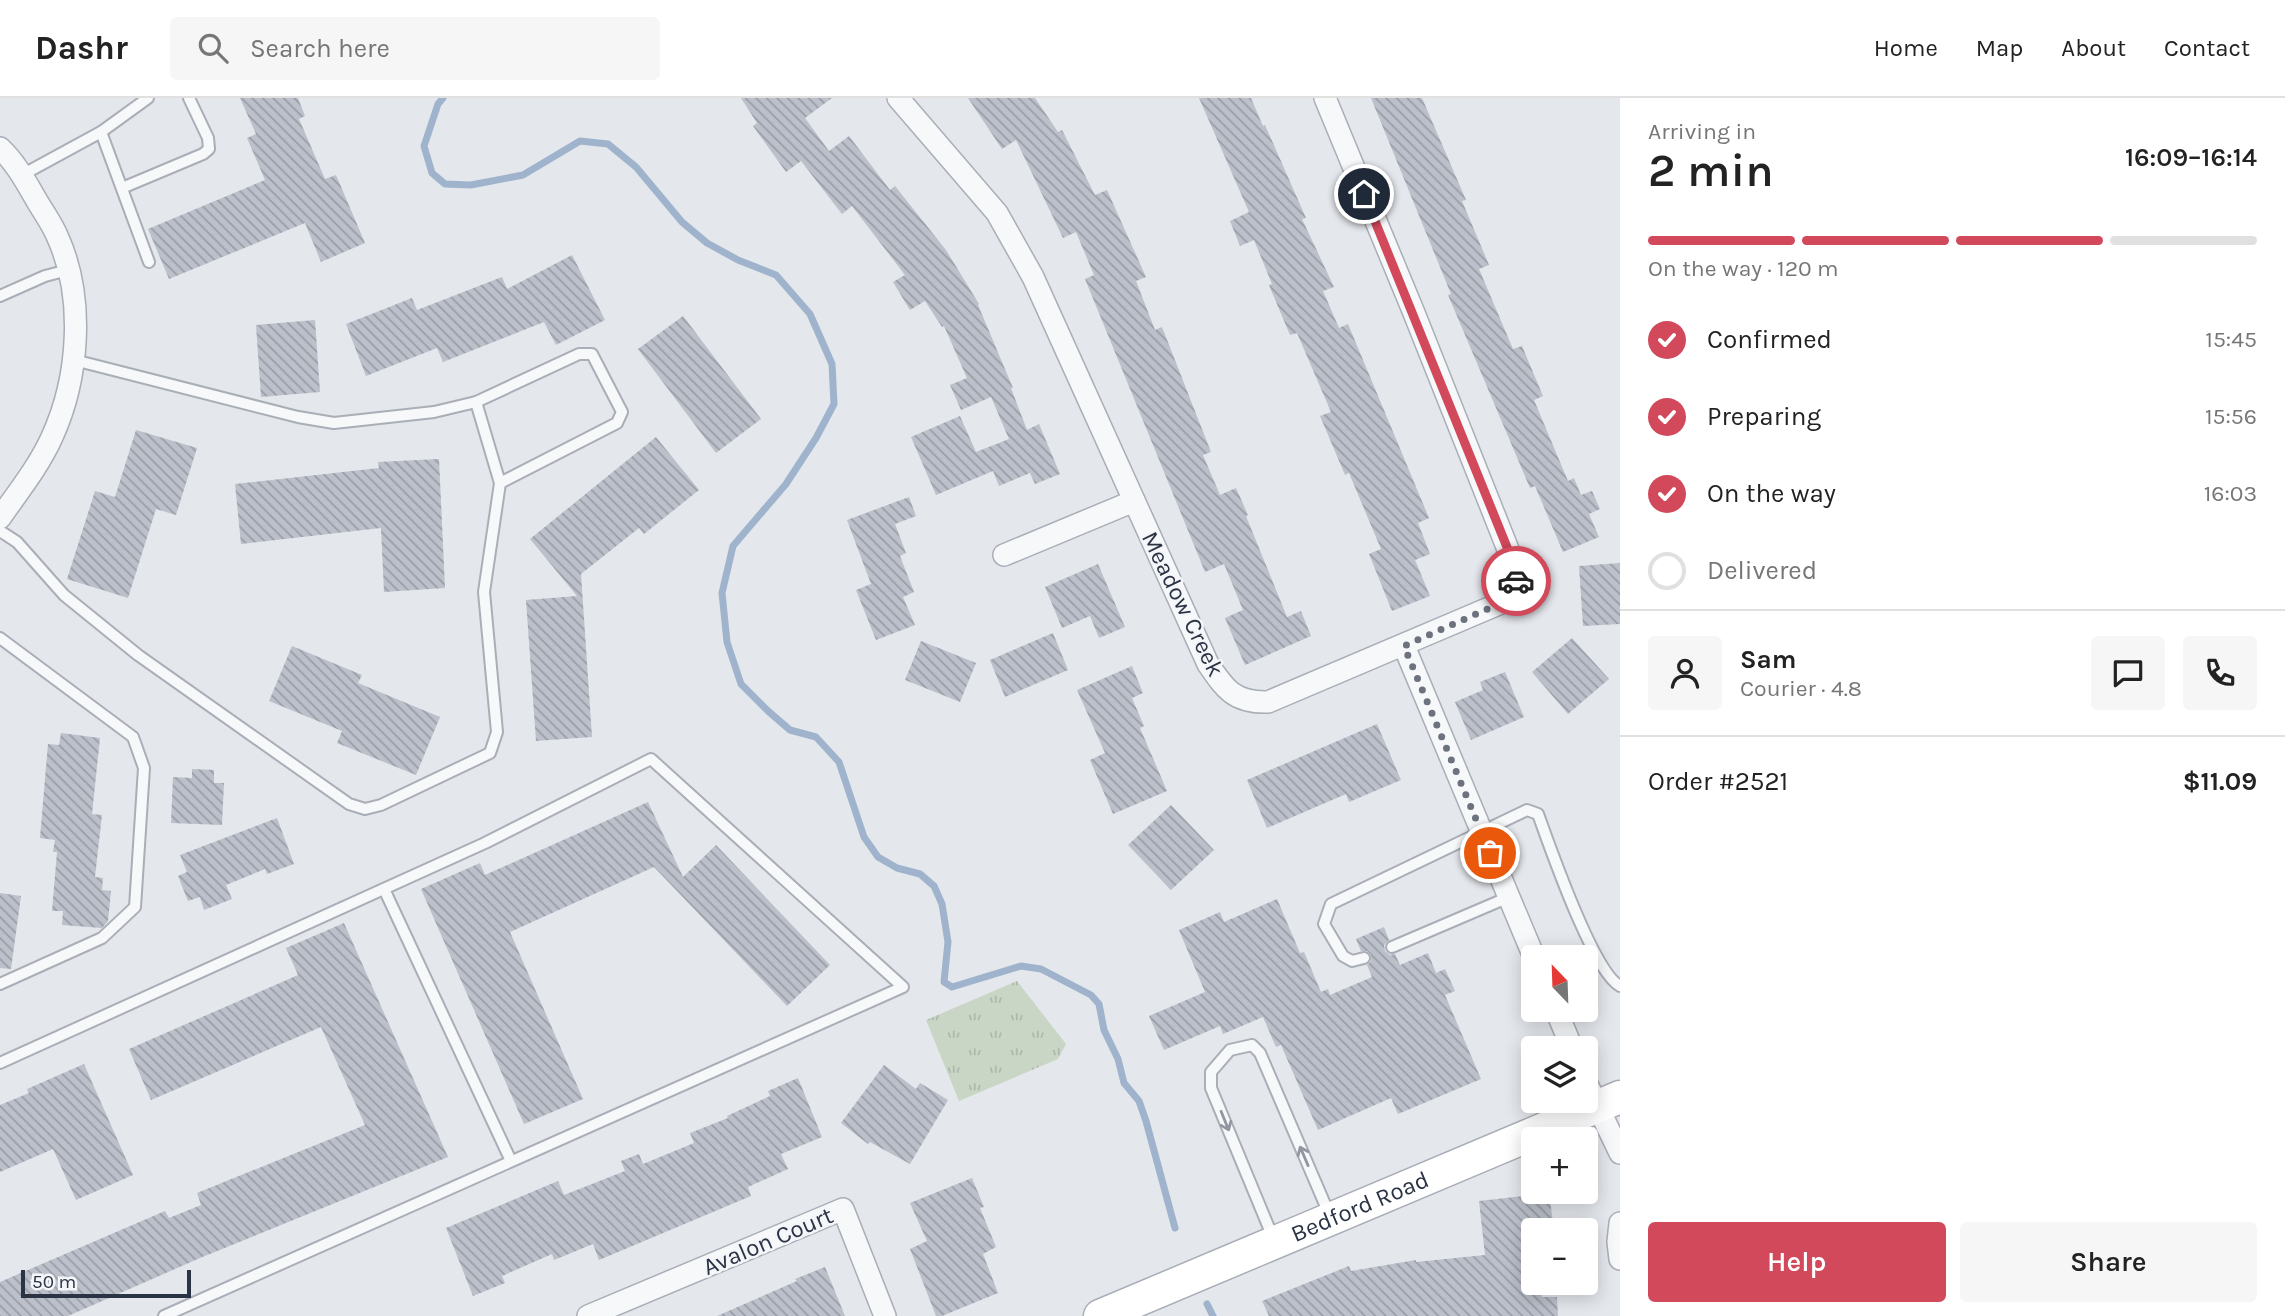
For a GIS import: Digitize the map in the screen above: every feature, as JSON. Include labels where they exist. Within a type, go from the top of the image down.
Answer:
[{"type":"main road","name":"Bedford Road","points":[[1100,1316],[1331,1219],[1600,1095]]},
{"type":"street","name":"Meadow Creek","points":[[898,98],[997,213],[1033,277],[1208,664],[1226,691],[1251,702],[1268,702],[1404,646],[1501,603],[1513,595],[1517,587],[1513,562],[1325,98]]},
{"type":"street","points":[[0,148],[22,175],[59,239],[68,270],[76,327],[74,360],[67,393],[52,438],[3,507]]},
{"type":"street","points":[[1004,555],[1134,501]]},
{"type":"street","points":[[1404,646],[1529,945]]},
{"type":"street","points":[[1600,1095],[1620,1153]]},
{"type":"street","name":"Avalon Court","points":[[588,1316],[843,1209],[885,1316]]},
{"type":"street","points":[[1620,1223],[1620,1259]]},
{"type":"lane","points":[[22,175],[101,132],[148,98]]},
{"type":"lane","points":[[122,188],[203,154],[209,149],[208,138],[189,98]]},
{"type":"lane","points":[[101,132],[149,262]]},
{"type":"lane","points":[[0,296],[46,276],[68,270]]},
{"type":"lane","points":[[74,360],[298,417],[334,423],[434,412],[476,402],[579,354],[592,354],[622,412],[617,423],[500,483]]},
{"type":"lane","points":[[0,531],[18,542],[64,595],[138,655],[349,804],[365,808],[381,805],[490,753],[497,732],[484,592],[500,483],[476,402]]},
{"type":"lane","points":[[0,638],[134,737],[144,768],[135,907],[103,938],[0,984]]},
{"type":"lane","points":[[0,1063],[485,843],[651,759],[903,987],[164,1316]]},
{"type":"lane","points":[[1364,958],[1352,961],[1343,956],[1324,924],[1331,904],[1527,810],[1538,814],[1568,897],[1607,974],[1620,986]]},
{"type":"lane","points":[[384,889],[511,1161]]},
{"type":"lane","points":[[1392,947],[1509,897]]},
{"type":"lane","points":[[1275,1242],[1211,1088],[1211,1072],[1230,1050],[1252,1045],[1260,1053],[1331,1219]]},
{"type":"green space","points":[[1017,981],[1066,1044],[1058,1059],[959,1101],[926,1020]]},
{"type":"building","points":[[240,98],[298,98],[305,116],[299,119],[325,179],[336,175],[365,243],[321,262],[305,223],[169,279],[148,229],[265,180],[247,138],[256,134]]},
{"type":"building","points":[[741,98],[832,98],[805,118],[829,151],[849,136],[890,190],[895,186],[946,250],[979,304],[1027,430],[1039,424],[1060,474],[1035,484],[1030,473],[999,486],[993,471],[936,495],[911,437],[960,416],[976,452],[1009,439],[991,397],[961,410],[950,385],[967,378],[944,326],[942,327],[925,301],[910,310],[893,282],[905,275],[852,206],[842,214],[801,161],[786,172],[753,126],[757,123]]},
{"type":"building","points":[[968,98],[1035,98],[1058,132],[1062,130],[1095,195],[1107,190],[1146,277],[1136,281],[1155,330],[1162,327],[1211,452],[1203,455],[1220,495],[1236,488],[1287,617],[1301,611],[1311,636],[1245,665],[1225,618],[1243,610],[1224,564],[1205,572],[1085,279],[1094,275],[1076,232],[1063,238],[1016,140],[1002,149]]},
{"type":"building","points":[[1199,98],[1251,98],[1263,126],[1265,125],[1306,218],[1302,219],[1334,287],[1323,291],[1339,328],[1348,324],[1429,518],[1418,523],[1430,554],[1415,560],[1430,596],[1392,611],[1369,554],[1381,549],[1349,473],[1345,475],[1320,416],[1331,412],[1297,333],[1290,335],[1254,240],[1240,246],[1230,221],[1249,212]]},
{"type":"building","points":[[1371,98],[1422,98],[1466,200],[1462,201],[1489,265],[1479,269],[1513,349],[1522,346],[1543,396],[1534,400],[1568,481],[1574,478],[1581,495],[1592,491],[1600,509],[1589,514],[1599,537],[1563,552],[1535,486],[1530,488],[1448,295],[1451,294]]},
{"type":"building","points":[[572,255],[605,320],[556,345],[544,322],[443,362],[437,348],[366,376],[346,324],[412,298],[417,310],[502,277],[507,289]]},
{"type":"building","points":[[683,316],[761,419],[716,453],[638,349]]},
{"type":"building","points":[[315,320],[320,392],[261,397],[256,325]]},
{"type":"building","points":[[136,430],[197,448],[176,515],[156,509],[128,598],[67,579],[95,491],[115,497]]},
{"type":"building","points":[[656,437],[699,490],[644,534],[639,528],[581,574],[592,737],[536,741],[526,600],[577,596],[530,539]]},
{"type":"building","points":[[439,459],[445,588],[384,592],[381,528],[241,544],[235,484],[379,468],[378,462]]},
{"type":"building","points":[[909,497],[916,516],[895,524],[906,553],[900,556],[914,592],[903,597],[915,625],[876,640],[856,590],[871,584],[847,520]]},
{"type":"building","points":[[1620,563],[1620,624],[1583,626],[1579,566]]},
{"type":"building","points":[[1098,564],[1125,627],[1099,638],[1090,616],[1062,628],[1045,587]]},
{"type":"building","points":[[1053,633],[1068,670],[1005,697],[990,660]]},
{"type":"building","points":[[1572,638],[1609,679],[1568,714],[1532,672]]},
{"type":"building","points":[[921,641],[976,663],[960,702],[905,680]]},
{"type":"building","points":[[292,646],[362,675],[358,683],[440,717],[416,775],[337,743],[342,731],[269,701]]},
{"type":"building","points":[[1132,666],[1143,693],[1132,698],[1144,726],[1140,728],[1167,791],[1113,814],[1090,760],[1105,753],[1077,690]]},
{"type":"building","points":[[1505,672],[1524,717],[1471,740],[1455,702],[1483,690],[1480,682]]},
{"type":"building","points":[[1377,724],[1401,780],[1349,802],[1346,794],[1267,828],[1247,780]]},
{"type":"building","points":[[61,733],[100,738],[92,814],[102,815],[95,877],[103,878],[102,890],[111,891],[108,921],[102,928],[62,925],[63,911],[52,911],[57,852],[53,852],[55,840],[40,838],[48,744],[59,745]]},
{"type":"building","points":[[192,769],[214,770],[214,783],[224,783],[222,825],[171,823],[173,777],[192,778]]},
{"type":"building","points":[[648,802],[683,877],[716,845],[830,965],[787,1006],[654,867],[510,932],[583,1099],[524,1124],[421,889],[480,863],[485,875]]},
{"type":"building","points":[[1171,805],[1214,850],[1171,890],[1128,845]]},
{"type":"building","points":[[277,818],[294,864],[267,874],[265,869],[226,885],[232,899],[204,910],[200,897],[188,901],[178,876],[187,872],[180,855]]},
{"type":"building","points":[[0,893],[21,896],[11,969],[0,968]]},
{"type":"building","points":[[1277,899],[1300,953],[1304,952],[1321,992],[1328,989],[1330,995],[1372,977],[1367,965],[1371,961],[1371,955],[1367,951],[1361,951],[1356,939],[1384,927],[1389,940],[1384,945],[1385,951],[1390,955],[1395,954],[1400,965],[1428,953],[1436,973],[1445,969],[1455,991],[1445,995],[1481,1079],[1398,1114],[1391,1098],[1318,1130],[1281,1045],[1276,1047],[1263,1017],[1223,1034],[1220,1026],[1164,1050],[1149,1016],[1205,992],[1179,930],[1220,912],[1224,922]]},
{"type":"building","points":[[344,923],[448,1157],[200,1258],[68,1316],[0,1316],[0,1282],[165,1211],[169,1218],[201,1205],[197,1193],[365,1125],[321,1027],[151,1100],[129,1049],[298,975],[286,948]]},
{"type":"building","points":[[84,1064],[133,1175],[76,1200],[53,1149],[0,1172],[0,1105],[29,1093],[27,1089]]},
{"type":"building","points":[[884,1065],[916,1089],[920,1083],[948,1100],[910,1164],[870,1142],[868,1144],[841,1123]]},
{"type":"building","points":[[798,1078],[822,1137],[781,1154],[788,1169],[748,1187],[751,1196],[599,1260],[593,1244],[554,1260],[552,1254],[502,1276],[505,1283],[473,1296],[446,1228],[558,1181],[564,1195],[625,1171],[621,1161],[639,1154],[643,1164],[694,1143],[690,1133],[728,1118],[727,1116],[770,1096],[768,1091]]},
{"type":"building","points":[[972,1178],[984,1207],[980,1208],[996,1247],[983,1254],[998,1293],[936,1316],[910,1249],[927,1241],[910,1203]]},
{"type":"building","points":[[1521,1196],[1521,1204],[1550,1204],[1552,1218],[1521,1218],[1521,1295],[1557,1297],[1558,1316],[1269,1316],[1262,1301],[1349,1266],[1351,1271],[1416,1260],[1485,1255],[1479,1201]]},
{"type":"building","points":[[825,1267],[845,1316],[717,1316],[797,1281],[795,1279]]},
{"type":"waterway","points":[[443,98],[438,104],[424,146],[432,173],[445,184],[471,185],[523,175],[580,141],[608,144],[636,167],[682,222],[707,243],[738,260],[776,275],[810,314],[832,364],[834,404],[786,484],[733,546],[722,593],[727,642],[741,684],[790,730],[816,737],[839,762],[864,837],[878,857],[897,868],[920,874],[934,886],[942,904],[948,942],[944,982],[952,987],[1021,966],[1041,969],[1091,995],[1099,1004],[1104,1030],[1118,1059],[1124,1083],[1139,1101],[1146,1121],[1175,1228]]},
{"type":"waterway","points":[[1207,1304],[1213,1316]]},
{"type":"way so far","points":[[1490,853],[1404,646],[1501,603],[1513,595],[1517,587],[1516,581]]},
{"type":"route","points":[[1364,194],[1513,562],[1516,581]]}]
